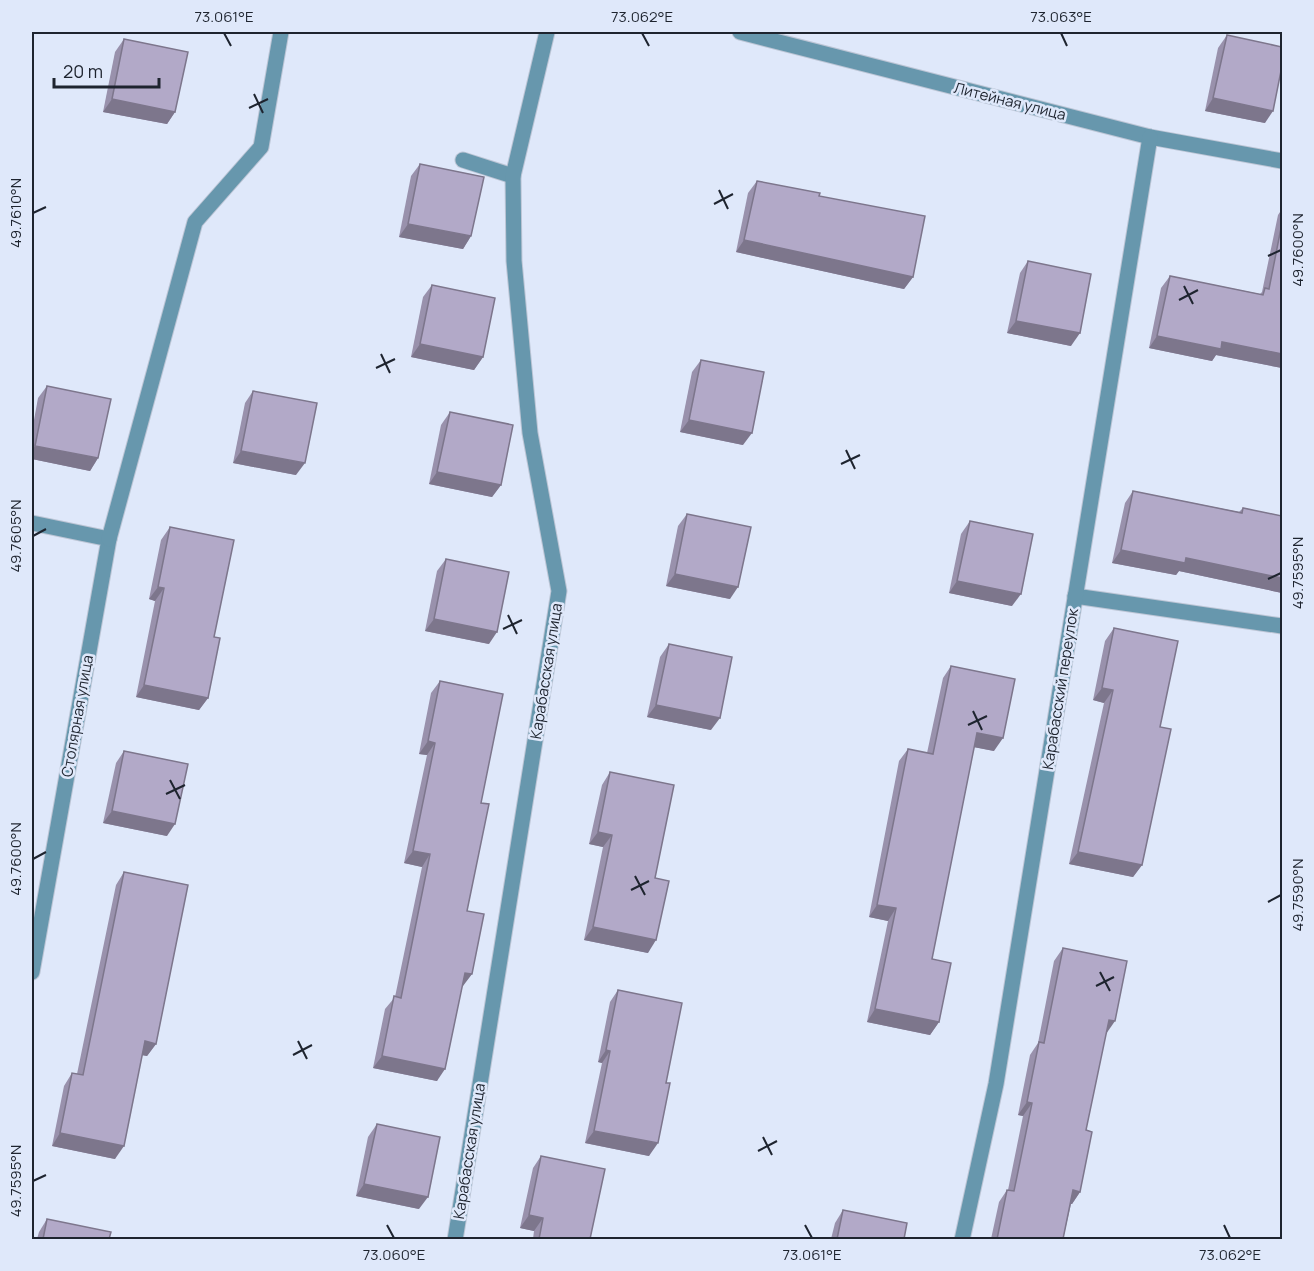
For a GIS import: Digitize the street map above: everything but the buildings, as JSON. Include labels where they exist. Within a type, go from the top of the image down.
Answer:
[{"type":"street","name":"Столярная улица","points":[[32,972],[109,539],[195,222],[261,147],[281,32]]},
{"type":"street","name":"Карабасская улица","points":[[455,1239],[559,591],[530,434],[514,261],[513,176],[547,32]]},
{"type":"street","name":"Литейная улица","points":[[740,32],[1150,137],[1282,161]]},
{"type":"street","name":"Карабасский переулок","points":[[962,1239],[996,1084],[1150,137]]},
{"type":"street","points":[[463,160],[513,176]]},
{"type":"street","points":[[32,523],[109,539]]},
{"type":"street","points":[[1075,596],[1282,626]]}]
